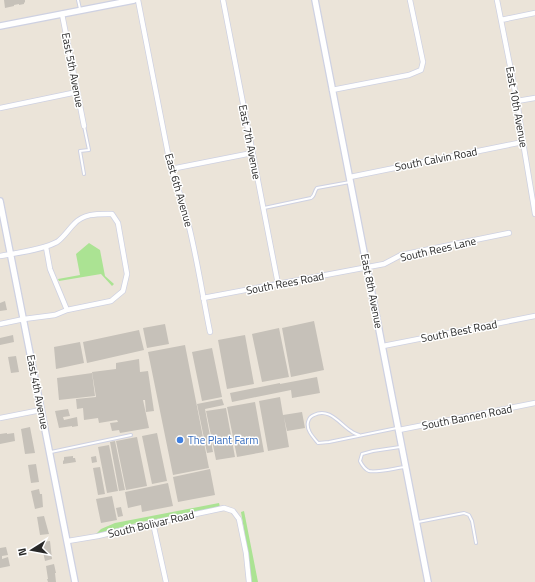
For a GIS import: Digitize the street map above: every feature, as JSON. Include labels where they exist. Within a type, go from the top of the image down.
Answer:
[{"type":"street","points":[[0,26],[134,0]]},
{"type":"street","name":"East 6th Avenue","points":[[138,0],[171,169],[178,186],[188,222],[210,332]]},
{"type":"street","name":"East 7th Avenue","points":[[223,0],[278,284]]},
{"type":"street","name":"East 8th Avenue","points":[[315,0],[428,582]]},
{"type":"street","points":[[332,90],[409,75],[421,70],[423,62],[410,0]]},
{"type":"street","name":"East 10th Avenue","points":[[497,0],[517,102],[535,214]]},
{"type":"street","points":[[501,20],[535,13]]},
{"type":"street","name":"East 5th Avenue","points":[[62,14],[84,126]]},
{"type":"street","points":[[0,108],[77,92]]},
{"type":"street","points":[[517,102],[535,98]]},
{"type":"street","name":"South Calvin Road","points":[[350,179],[523,142]]},
{"type":"street","points":[[171,169],[252,153]]},
{"type":"street","name":"East 4th Avenue","points":[[0,201],[75,582]]},
{"type":"street","points":[[0,256],[46,247],[58,241],[75,223],[86,216],[95,214],[112,214],[118,223],[128,274],[123,291],[111,301],[67,310],[54,316],[0,324]]},
{"type":"street","name":"South Rees Lane","points":[[367,267],[384,264],[401,255],[509,233]]},
{"type":"street","points":[[46,247],[50,269],[67,310]]},
{"type":"street","name":"South Rees Road","points":[[203,298],[367,267]]},
{"type":"street","name":"South Best Road","points":[[383,346],[535,316]]},
{"type":"street","name":"South Bannen Road","points":[[399,429],[535,403]]},
{"type":"street","points":[[0,418],[41,410]]},
{"type":"street","name":"South Bolivar Road","points":[[68,541],[98,536],[224,508],[233,511],[239,519],[246,553],[249,582]]},
{"type":"street","points":[[153,523],[166,582]]},
{"type":"lane","points":[[78,0],[81,10]]},
{"type":"lane","points":[[84,126],[89,150],[80,152],[84,174]]},
{"type":"lane","points":[[263,208],[311,198],[314,196],[318,188],[350,179]]},
{"type":"lane","points":[[359,435],[351,432],[333,416],[325,413],[317,413],[310,417],[308,422],[309,432],[318,443],[399,429]]},
{"type":"lane","points":[[50,452],[131,435]]},
{"type":"lane","points":[[402,447],[362,454],[360,461],[364,468],[369,471],[406,466]]},
{"type":"lane","points":[[417,522],[464,513],[469,515],[472,521],[476,543]]},
{"type":"green space","points":[[89,243],[100,250],[105,276],[114,284],[112,286],[101,274],[59,281],[58,279],[80,275],[76,254]]},
{"type":"green space","points":[[219,503],[220,507],[140,522],[96,534],[101,529],[115,523]]},
{"type":"green space","points":[[244,511],[258,582],[252,582],[241,512]]},
{"type":"building","points":[[4,0],[25,0],[25,2],[24,4],[5,8]]},
{"type":"building","points":[[5,301],[7,310],[0,311],[0,303]]},
{"type":"building","points":[[314,321],[324,370],[291,377],[282,328]]},
{"type":"building","points":[[165,324],[169,344],[147,348],[143,328]]},
{"type":"building","points":[[279,328],[289,377],[262,382],[252,334]]},
{"type":"building","points":[[139,330],[144,350],[87,363],[83,342]]},
{"type":"building","points":[[13,335],[14,342],[0,345],[0,338]]},
{"type":"building","points":[[245,335],[254,384],[227,389],[218,340]]},
{"type":"building","points":[[80,342],[84,363],[56,369],[54,347]]},
{"type":"building","points":[[185,345],[209,468],[173,475],[148,352]]},
{"type":"building","points":[[212,348],[222,397],[202,401],[192,352]]},
{"type":"building","points":[[16,356],[19,372],[11,373],[8,357]]},
{"type":"building","points":[[139,359],[140,372],[148,371],[154,411],[146,412],[145,400],[143,400],[149,428],[120,433],[119,430],[112,431],[110,423],[118,422],[117,420],[99,423],[98,418],[84,420],[83,408],[77,409],[76,399],[96,397],[92,372],[116,369],[116,363]]},
{"type":"building","points":[[92,373],[95,396],[59,400],[57,378]]},
{"type":"building","points":[[317,377],[320,393],[292,398],[291,390],[232,402],[230,393]]},
{"type":"building","points":[[280,397],[283,415],[302,412],[305,428],[287,431],[284,417],[289,447],[268,451],[259,401]]},
{"type":"building","points":[[222,399],[224,405],[205,409],[213,452],[207,453],[197,404]]},
{"type":"building","points":[[255,402],[264,452],[237,457],[227,407]]},
{"type":"building","points":[[226,408],[235,457],[216,460],[206,411]]},
{"type":"building","points":[[68,409],[70,416],[63,417],[64,420],[77,417],[78,426],[59,428],[55,411]]},
{"type":"building","points":[[30,427],[35,453],[25,454],[21,429]]},
{"type":"building","points":[[14,433],[15,441],[0,444],[0,434]]},
{"type":"building","points":[[157,433],[167,481],[152,484],[142,436]]},
{"type":"building","points":[[137,437],[147,486],[126,490],[116,441]]},
{"type":"building","points":[[115,441],[125,490],[119,491],[110,442]]},
{"type":"building","points":[[109,445],[118,491],[107,493],[98,447]]},
{"type":"building","points":[[73,456],[76,462],[63,464],[64,457]]},
{"type":"building","points":[[96,456],[97,462],[92,463],[91,457]]},
{"type":"building","points":[[36,464],[39,482],[31,483],[28,465]]},
{"type":"building","points":[[100,467],[105,494],[98,495],[93,468]]},
{"type":"building","points":[[210,469],[215,495],[178,502],[173,477]]},
{"type":"building","points":[[168,483],[173,506],[142,512],[141,505],[128,508],[125,492]]},
{"type":"building","points":[[39,489],[40,494],[42,494],[43,507],[35,509],[31,491]]},
{"type":"building","points":[[112,496],[117,520],[101,523],[96,499]]},
{"type":"building","points":[[121,507],[123,516],[118,517],[116,508]]},
{"type":"building","points":[[44,516],[49,534],[40,535],[37,517]]},
{"type":"building","points":[[50,541],[52,559],[45,561],[41,542]]},
{"type":"building","points":[[6,547],[8,555],[2,556],[2,559],[8,557],[10,566],[0,568],[0,548]]},
{"type":"building","points":[[54,564],[56,582],[48,582],[46,566]]},
{"type":"place","name":"The Plant Farm","points":[[180,440]]}]
